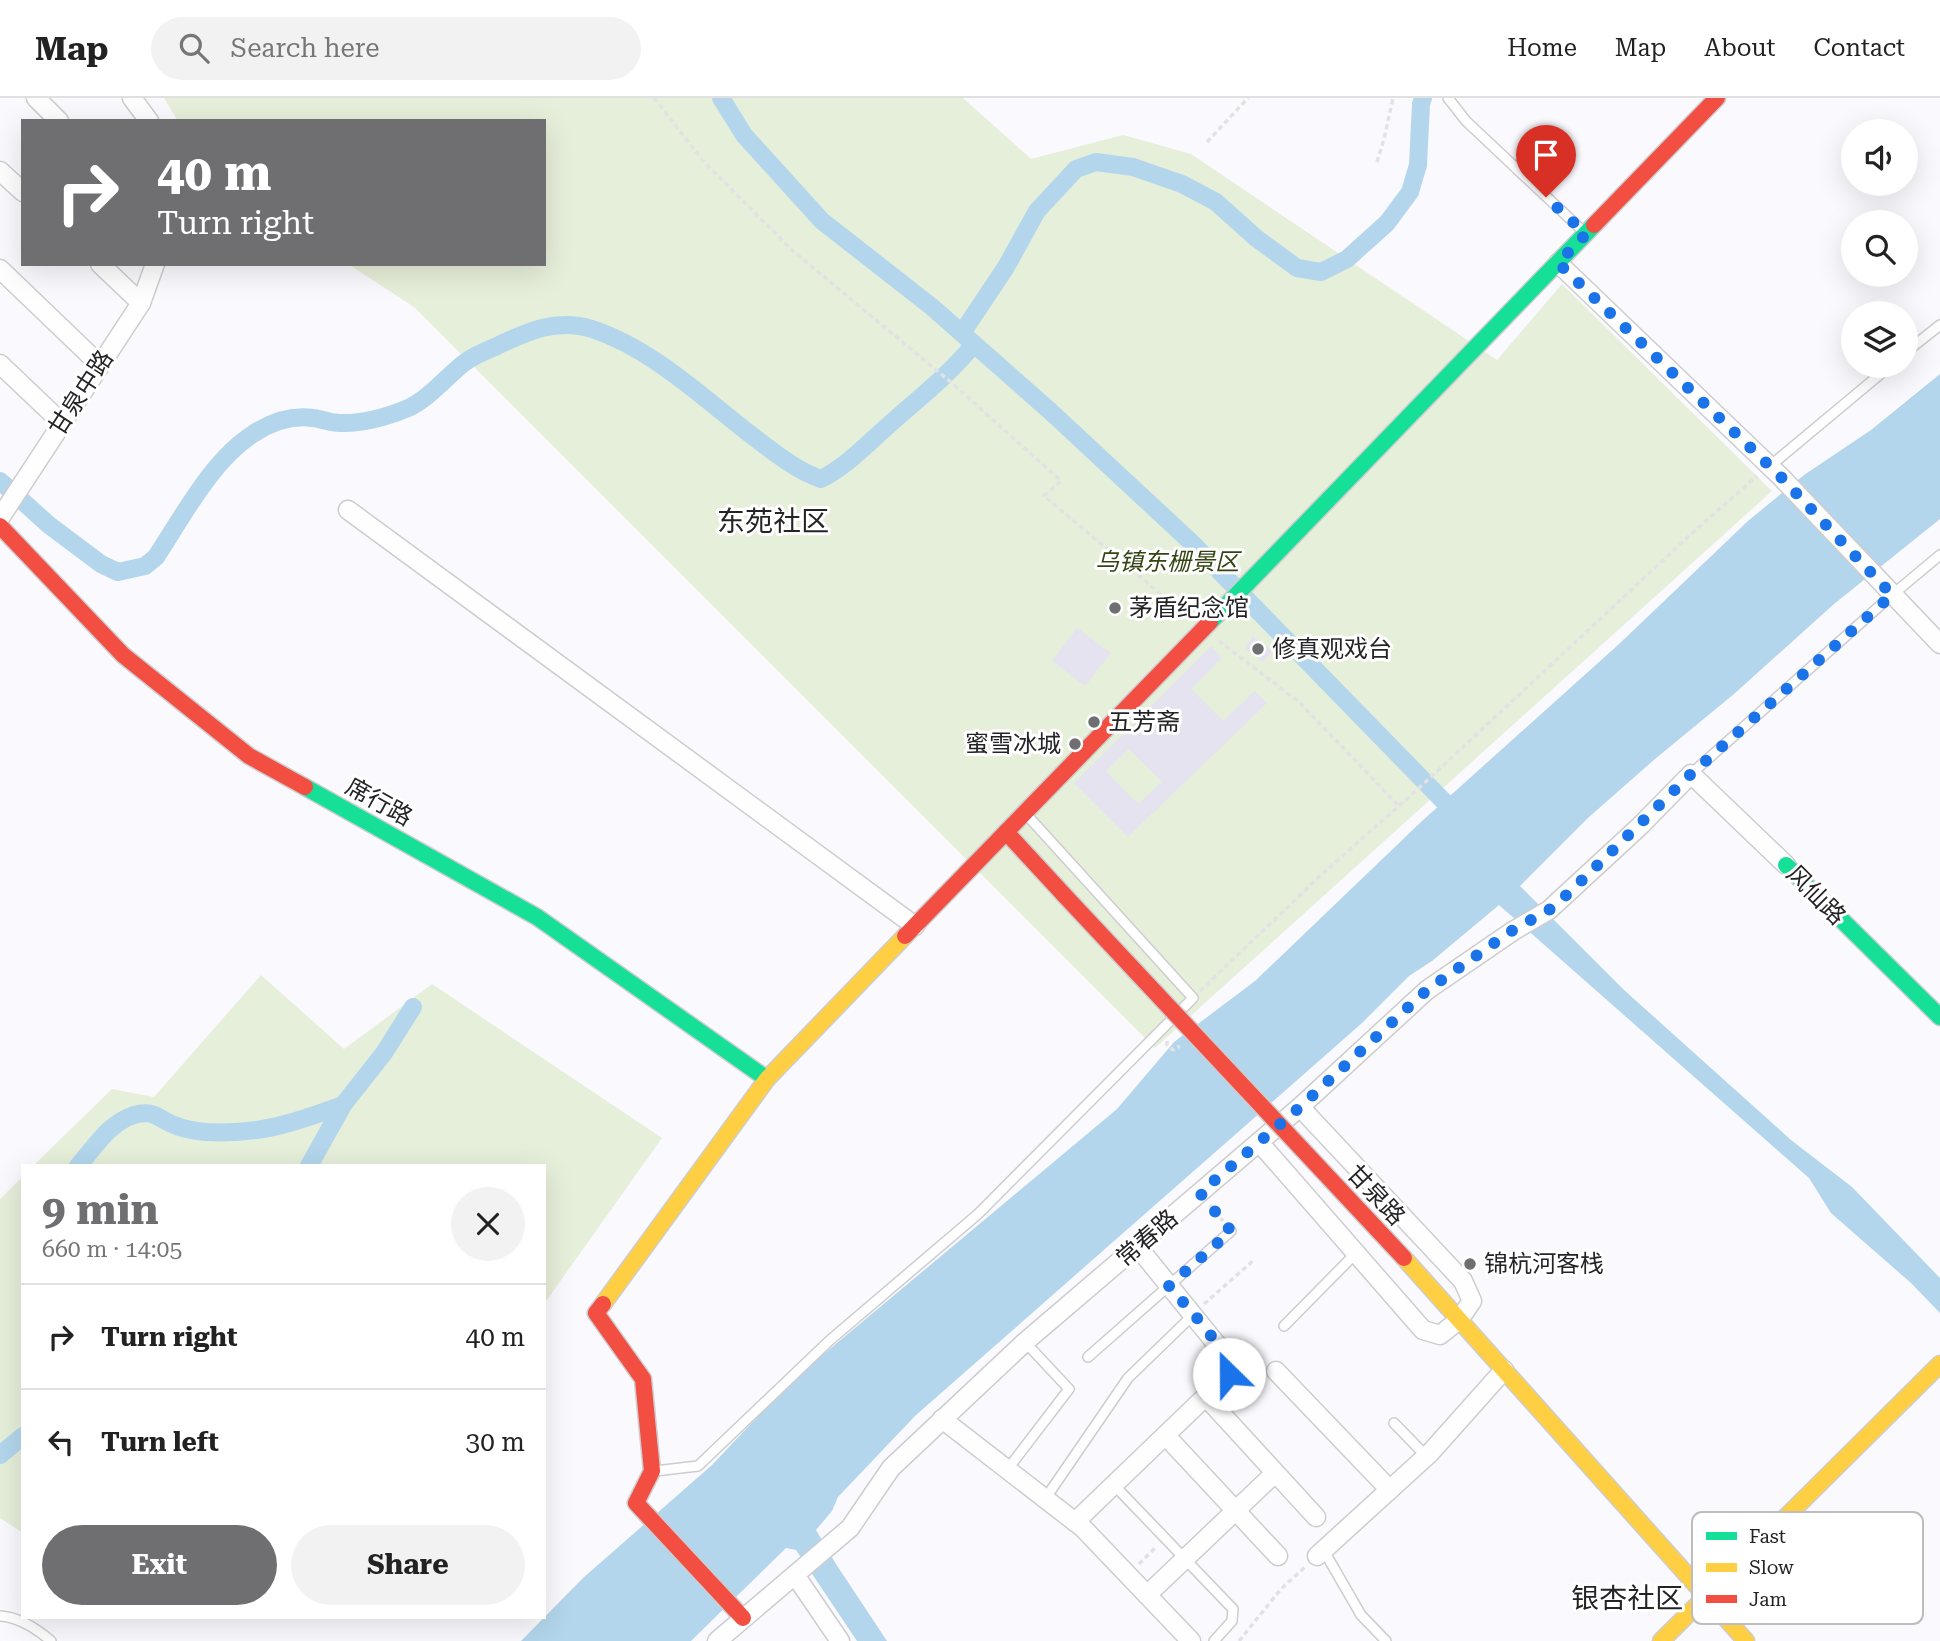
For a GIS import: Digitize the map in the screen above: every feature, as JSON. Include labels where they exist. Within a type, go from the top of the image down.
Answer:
[{"type":"street","points":[[36,98],[57,119]]},
{"type":"street","points":[[132,98],[148,119]]},
{"type":"street","points":[[743,1618],[636,1503],[652,1471],[643,1379],[596,1313],[767,1079],[1717,98]]},
{"type":"street","points":[[0,171],[21,190]]},
{"type":"street","points":[[1558,263],[1775,471],[1940,644]]},
{"type":"street","points":[[102,266],[141,303]]},
{"type":"street","name":"甘泉中路","points":[[3,513],[141,303],[154,266]]},
{"type":"street","points":[[0,269],[100,365]]},
{"type":"street","points":[[0,364],[62,423]]},
{"type":"street","points":[[348,510],[915,926]]},
{"type":"street","name":"席行路","points":[[0,526],[123,655],[249,755],[537,917],[767,1079]]},
{"type":"street","name":"风仙路","points":[[1691,774],[1940,1017]]},
{"type":"street","name":"常春路","points":[[717,1641],[850,1528],[891,1468],[1025,1342],[1300,1107],[1427,990],[1513,930],[1549,910],[1691,774]]},
{"type":"street","name":"甘泉路","points":[[1006,832],[1404,1258],[1692,1582]]},
{"type":"street","points":[[1259,1142],[1423,1330],[1440,1335],[1459,1320],[1472,1301],[1463,1281],[1300,1107]]},
{"type":"street","points":[[1075,1522],[1229,1374],[1228,1364],[1218,1346],[1137,1246]]},
{"type":"street","points":[[1791,1512],[1940,1364]]},
{"type":"street","points":[[1320,1553],[1426,1457],[1504,1370]]},
{"type":"street","points":[[1276,1371],[1390,1490]]},
{"type":"street","points":[[1206,1397],[1316,1517]]},
{"type":"street","points":[[942,1419],[1075,1522],[1191,1641]]},
{"type":"street","points":[[1166,1436],[1278,1556]]},
{"type":"street","points":[[1147,1595],[1275,1473]]},
{"type":"street","points":[[799,1572],[839,1641]]},
{"type":"street","points":[[1661,1641],[1692,1610]]},
{"type":"street","name":"甘泉路","points":[[1730,1624],[1746,1641]]},
{"type":"lane","points":[[1448,98],[1466,121],[1586,234]]},
{"type":"lane","points":[[1918,342],[1940,325]]},
{"type":"lane","points":[[1775,471],[1877,378]]},
{"type":"lane","points":[[1691,774],[1888,591],[1940,555]]},
{"type":"lane","points":[[652,1471],[698,1466],[830,1340],[978,1214],[1193,998],[1025,813]]},
{"type":"lane","points":[[1088,1357],[1231,1231]]},
{"type":"lane","points":[[1284,1326],[1356,1252]]},
{"type":"lane","points":[[1045,1499],[1128,1378],[1192,1315]]},
{"type":"lane","points":[[1007,1470],[1069,1389],[1025,1342]]},
{"type":"lane","points":[[1394,1423],[1426,1457]]},
{"type":"lane","points":[[1114,1485],[1233,1609],[1232,1621],[1214,1641]]},
{"type":"lane","points":[[1320,1553],[1361,1615],[1385,1641]]},
{"type":"lane","points":[[0,1616],[7,1616],[37,1629],[51,1641]]},
{"type":"path","points":[[654,98],[704,162],[793,251],[953,384],[1061,481],[1044,496],[1203,629],[1299,702],[1399,806]]},
{"type":"path","points":[[1207,142],[1248,98]]},
{"type":"path","points":[[1377,162],[1393,98]]},
{"type":"path","points":[[1193,998],[1321,875],[1418,789],[1689,536],[1775,471]]},
{"type":"path","points":[[1200,1193],[1231,1231]]},
{"type":"path","points":[[1192,1315],[1255,1259]]},
{"type":"path","points":[[1128,1575],[1165,1538]]},
{"type":"path","points":[[1239,1641],[1281,1589],[1320,1553]]},
{"type":"green space","name":"乌镇东栅景区","points":[[164,98],[963,98],[1031,159],[1123,135],[1191,154],[1497,360],[1562,284],[1772,491],[1155,1048],[414,307],[351,266],[546,266],[546,119],[177,119]]},
{"type":"green space","points":[[261,975],[344,1049],[432,984],[662,1138],[546,1301],[546,1164],[35,1164],[112,1089],[154,1097]]},
{"type":"green space","points":[[21,1178],[21,1532],[0,1518],[0,1199]]},
{"type":"water","points":[[1940,374],[1940,519],[1834,604],[1734,694],[1655,759],[1589,817],[1520,886],[1624,990],[1791,1140],[1852,1187],[1940,1278],[1940,1313],[1911,1283],[1831,1213],[1809,1178],[1499,905],[1432,961],[1409,976],[1362,1023],[915,1416],[838,1497],[832,1511],[816,1530],[887,1641],[857,1641],[796,1550],[786,1548],[691,1641],[521,1641],[543,1619],[546,1619],[546,1616],[583,1578],[712,1465],[815,1356],[825,1353],[1117,1109],[1174,1042],[1255,981],[1422,821],[1618,645],[1748,521],[1804,475],[1871,430]]},
{"type":"building","points":[[1077,628],[1111,653],[1085,686],[1052,661]]},
{"type":"building","name":"修真观戏台","points":[[1253,636],[1272,651],[1263,662],[1245,648]]},
{"type":"building","points":[[1211,646],[1222,658],[1191,689],[1223,721],[1255,691],[1267,703],[1128,837],[1074,783]],"holes":[[[1129,749],[1162,782],[1138,804],[1106,771]]]},
{"type":"waterway","points":[[721,98],[744,135],[822,221],[932,307],[1050,411],[1192,543],[1461,819]]},
{"type":"waterway","points":[[962,333],[1006,267],[1037,211],[1076,169],[1096,162],[1133,167],[1182,184],[1216,202],[1256,238],[1297,268],[1321,272],[1347,259],[1387,223],[1410,192],[1418,165],[1423,98]]},
{"type":"waterway","points":[[0,481],[49,525],[101,564],[118,572],[145,566],[156,557],[224,458],[260,430],[282,420],[297,418],[347,423],[398,412],[422,400],[475,356],[531,331],[567,325],[592,329],[613,337],[654,360],[782,458],[821,479],[857,454],[945,376],[974,344]]},
{"type":"waterway","points":[[310,1164],[343,1105],[384,1053],[413,1007]]},
{"type":"waterway","points":[[80,1164],[117,1124],[141,1113],[155,1115],[185,1129],[243,1132],[276,1126],[343,1105]]},
{"type":"waterway","points":[[0,1455],[21,1438]]},
{"type":"traffic: fast","points":[[1210,622],[1594,225]]},
{"type":"traffic: fast","points":[[305,787],[537,917],[767,1079]]},
{"type":"traffic: fast","points":[[1786,865],[1940,1017]]},
{"type":"traffic: slow","points":[[603,1304],[767,1079],[905,936]]},
{"type":"traffic: slow","points":[[1404,1258],[1692,1581]]},
{"type":"traffic: slow","points":[[1791,1512],[1940,1364]]},
{"type":"traffic: slow","points":[[1661,1641],[1692,1610]]},
{"type":"traffic: slow","points":[[1731,1624],[1746,1641]]},
{"type":"traffic: jam","points":[[1594,225],[1717,98]]},
{"type":"traffic: jam","points":[[0,526],[123,655],[249,756],[305,787]]},
{"type":"traffic: jam","points":[[905,936],[1210,622]]},
{"type":"traffic: jam","points":[[1006,832],[1066,897]]},
{"type":"traffic: jam","points":[[1066,897],[1404,1258]]},
{"type":"traffic: jam","points":[[603,1304],[596,1313],[643,1379],[652,1471],[636,1503],[743,1618]]},
{"type":"place","name":"茅盾纪念馆","points":[[1115,608]]},
{"type":"place","name":"修真观戏台","points":[[1258,649]]},
{"type":"place","name":"五芳斋","points":[[1094,722]]},
{"type":"place","name":"蜜雪冰城","points":[[1075,744]]},
{"type":"place","name":"锦杭河客栈","points":[[1470,1264]]},
{"type":"district","name":"东苑社区","points":[[773,521]]},
{"type":"district","name":"银杏社区","points":[[1627,1598]]},
{"type":"route","points":[[1229,1374],[1228,1364],[1218,1346],[1169,1286],[1231,1231],[1200,1193],[1300,1107],[1427,990],[1513,930],[1549,910],[1571,891],[1691,774],[1892,595],[1781,477],[1558,263],[1586,234],[1546,197]]}]
